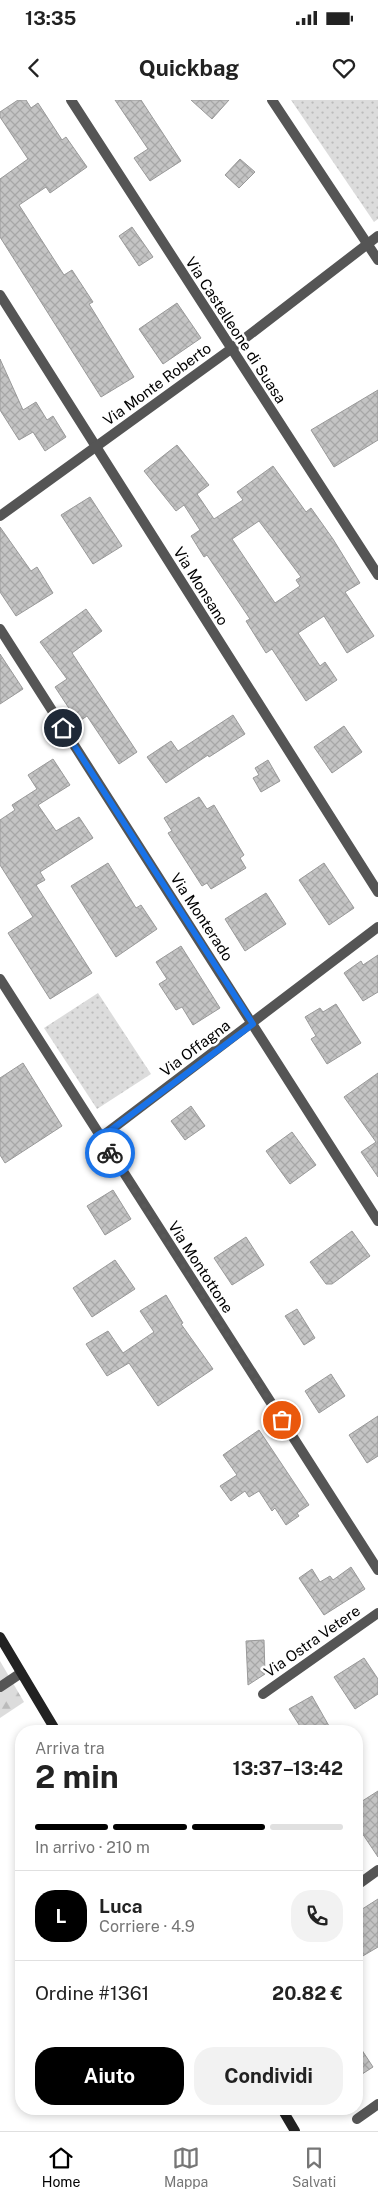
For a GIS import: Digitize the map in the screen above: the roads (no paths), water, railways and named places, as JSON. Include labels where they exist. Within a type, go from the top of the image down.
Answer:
[{"type":"street","name":"Via Castelleone di Suasa","points":[[71,100],[378,575]]},
{"type":"street","points":[[272,100],[378,260]]},
{"type":"street","name":"Via Monte Roberto","points":[[0,516],[231,349],[378,236]]},
{"type":"street","name":"Via Monsano","points":[[0,295],[95,448],[378,892]]},
{"type":"street","name":"Via Monterado","points":[[0,629],[378,1221]]},
{"type":"street","name":"Via Offagna","points":[[100,1138],[253,1024],[378,927]]},
{"type":"street","name":"Via Montottone","points":[[0,979],[378,1570]]},
{"type":"street","name":"Via Ostra Vetere","points":[[263,1694],[378,1613]]},
{"type":"street","points":[[0,1637],[52,1725]]},
{"type":"street","points":[[0,1687],[21,1673]]},
{"type":"street","points":[[363,1881],[378,1870]]},
{"type":"street","points":[[363,2115],[378,2104]]},
{"type":"street","points":[[286,2115],[296,2131]]},
{"type":"street","points":[[357,2119],[363,2115]]}]
